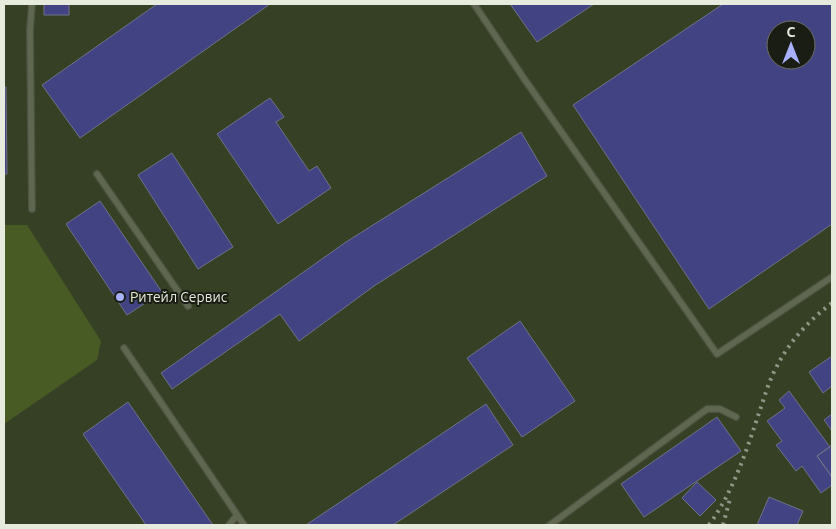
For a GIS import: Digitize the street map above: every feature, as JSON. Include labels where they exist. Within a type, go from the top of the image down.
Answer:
[{"type":"lane","points":[[32,4],[30,29],[32,209]]},
{"type":"lane","points":[[474,4],[717,354],[832,278]]},
{"type":"lane","points":[[97,174],[188,306]]},
{"type":"lane","points":[[124,348],[244,525]]},
{"type":"lane","points":[[550,525],[707,409],[720,409],[736,417]]},
{"type":"lane","points":[[229,525],[237,515]]},
{"type":"shaded area","points":[[4,4],[832,4],[832,525],[4,525]]},
{"type":"green space","points":[[4,225],[27,225],[101,341],[97,360],[4,424]]},
{"type":"building","points":[[44,4],[69,4],[69,15],[44,15]]},
{"type":"building","points":[[157,4],[270,4],[80,138],[42,85]]},
{"type":"building","points":[[510,4],[594,4],[537,42]]},
{"type":"building","points":[[723,4],[832,4],[832,224],[709,309],[573,105]]},
{"type":"building","points":[[4,87],[6,87],[7,174],[4,174]]},
{"type":"building","points":[[270,98],[284,117],[276,122],[309,171],[317,166],[331,188],[278,224],[217,134]]},
{"type":"building","points":[[521,132],[547,176],[374,286],[299,341],[280,314],[172,389],[161,373],[346,242]]},
{"type":"building","points":[[172,153],[233,247],[198,269],[138,175]]},
{"type":"building","points":[[100,201],[162,292],[127,315],[66,224]]},
{"type":"building","points":[[520,321],[575,401],[522,437],[467,358]]},
{"type":"building","points":[[832,356],[832,386],[823,393],[809,372]]},
{"type":"building","points":[[789,391],[830,447],[817,456],[832,477],[832,485],[821,493],[802,466],[796,471],[776,445],[782,441],[767,421],[785,408],[779,400]]},
{"type":"building","points":[[128,402],[213,525],[146,525],[83,434]]},
{"type":"building","points":[[486,404],[513,445],[393,525],[306,525]]},
{"type":"building","points":[[832,414],[832,431],[824,420]]},
{"type":"building","points":[[717,417],[741,451],[644,517],[621,484]]},
{"type":"building","points":[[832,445],[832,477],[817,456]]},
{"type":"building","points":[[697,482],[716,500],[700,516],[682,498]]},
{"type":"building","points":[[769,497],[803,511],[797,525],[757,525]]},
{"type":"railway","points":[[709,525],[725,499],[738,471],[768,386],[780,360],[799,333],[832,303]]},
{"type":"railway","points":[[723,525],[730,499]]},
{"type":"place","name":"Ритейл Сервис","points":[[120,297]]}]
